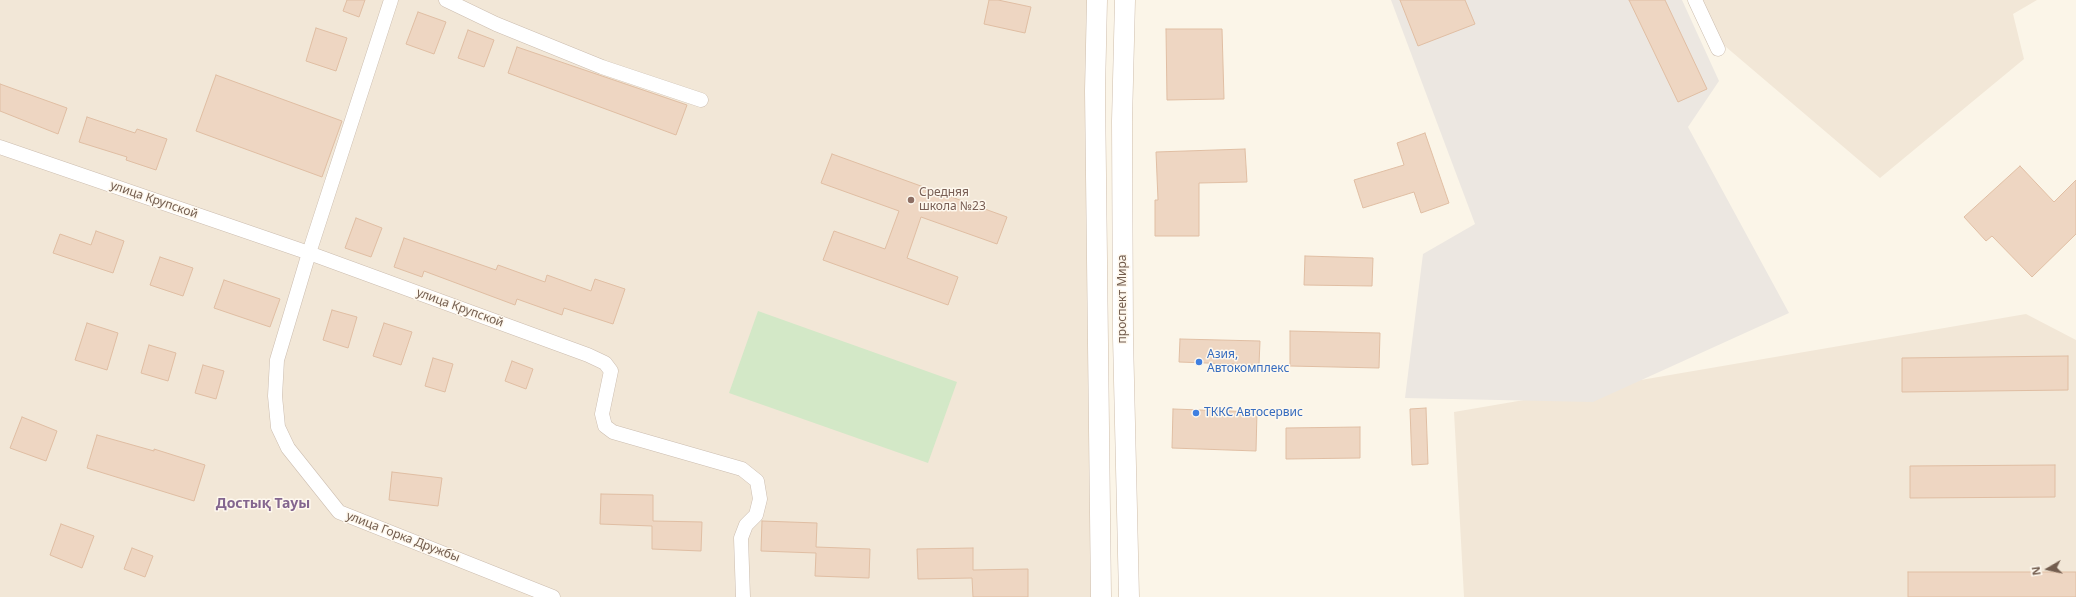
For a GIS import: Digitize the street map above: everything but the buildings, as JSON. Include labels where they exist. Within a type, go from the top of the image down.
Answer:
[{"type":"main road","name":"проспект Мира","points":[[1097,0],[1095,91],[1101,597]]},
{"type":"main road","name":"проспект Мира","points":[[1125,0],[1122,121],[1123,329],[1129,597]]},
{"type":"street","points":[[309,253],[391,0]]},
{"type":"street","points":[[446,0],[496,24],[602,67],[701,100]]},
{"type":"street","points":[[1695,0],[1718,49]]},
{"type":"street","name":"улица Крупской","points":[[0,147],[309,253],[588,355],[605,363],[611,371],[602,414],[604,426],[613,432],[742,469],[757,481],[760,499],[756,515],[746,525],[741,538],[743,597]]},
{"type":"street","name":"улица Горка Дружбы","points":[[309,253],[277,360],[275,396],[278,427],[288,448],[339,512],[553,597]]},
{"type":"shaded area","name":"Достық Тауы","points":[[0,0],[1098,0],[1108,597],[0,597]]},
{"type":"shaded area","points":[[1391,0],[1682,0],[1719,81],[1688,127],[1789,313],[1593,402],[1405,398],[1423,254],[1475,224]]},
{"type":"shaded area","points":[[1700,0],[2037,0],[2013,14],[2024,59],[1880,178],[1719,41]]},
{"type":"shaded area","points":[[2026,314],[2076,340],[2076,597],[1464,597],[1454,412]]},
{"type":"green space","points":[[758,311],[957,382],[928,463],[729,393]]},
{"type":"place","name":"Средняя школа №23","points":[[911,200]]},
{"type":"place","name":"Азия, Автокомплекс","points":[[1199,362]]},
{"type":"place","name":"ТККС Автосервис","points":[[1196,413]]},
{"type":"district","name":"Достық Тауы","points":[[263,504]]}]
